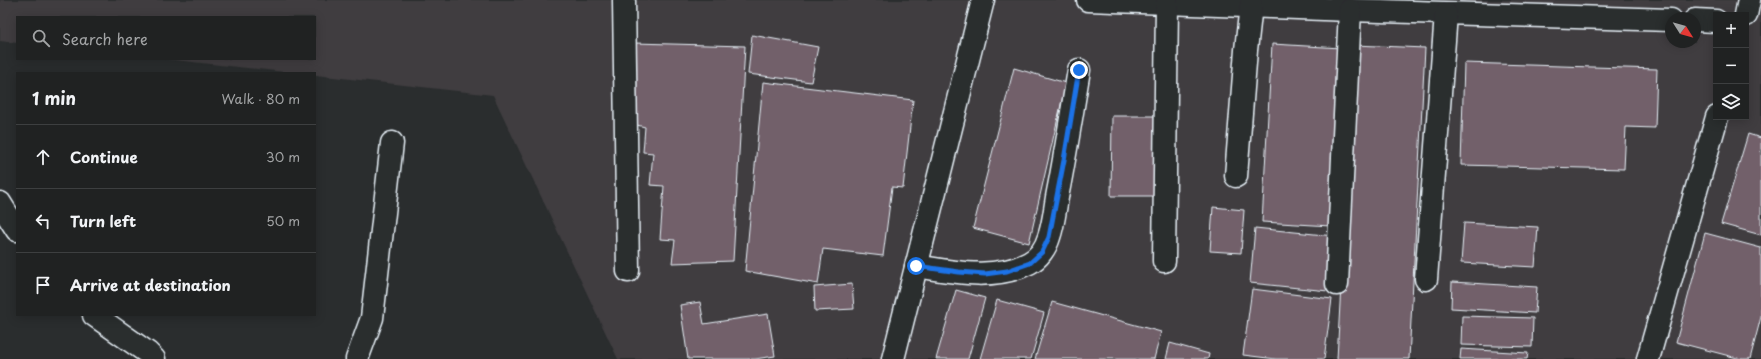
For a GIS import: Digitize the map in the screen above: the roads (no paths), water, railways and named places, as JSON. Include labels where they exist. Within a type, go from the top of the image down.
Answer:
[{"type":"street","points":[[624,0],[628,271]]},
{"type":"street","points":[[893,359],[983,0]]},
{"type":"street","points":[[1088,0],[1251,5],[1281,3],[1350,10],[1446,14],[1524,7],[1665,19]]},
{"type":"street","points":[[1747,12],[1749,0]]},
{"type":"street","points":[[1164,261],[1167,3]]},
{"type":"street","points":[[1236,176],[1251,5]]},
{"type":"street","points":[[1337,284],[1350,10]]},
{"type":"street","points":[[1426,279],[1446,14]]},
{"type":"street","points":[[1701,20],[1713,21]]},
{"type":"street","points":[[1749,22],[1761,20]]},
{"type":"street","points":[[916,266],[985,274],[1007,271],[1030,263],[1042,252],[1050,229],[1064,160],[1079,70]]},
{"type":"street","points":[[1648,359],[1716,120]]},
{"type":"street","points":[[357,359],[372,318],[392,143]]},
{"type":"street","points":[[0,204],[16,228]]},
{"type":"street","points":[[95,316],[148,353],[154,359]]}]
